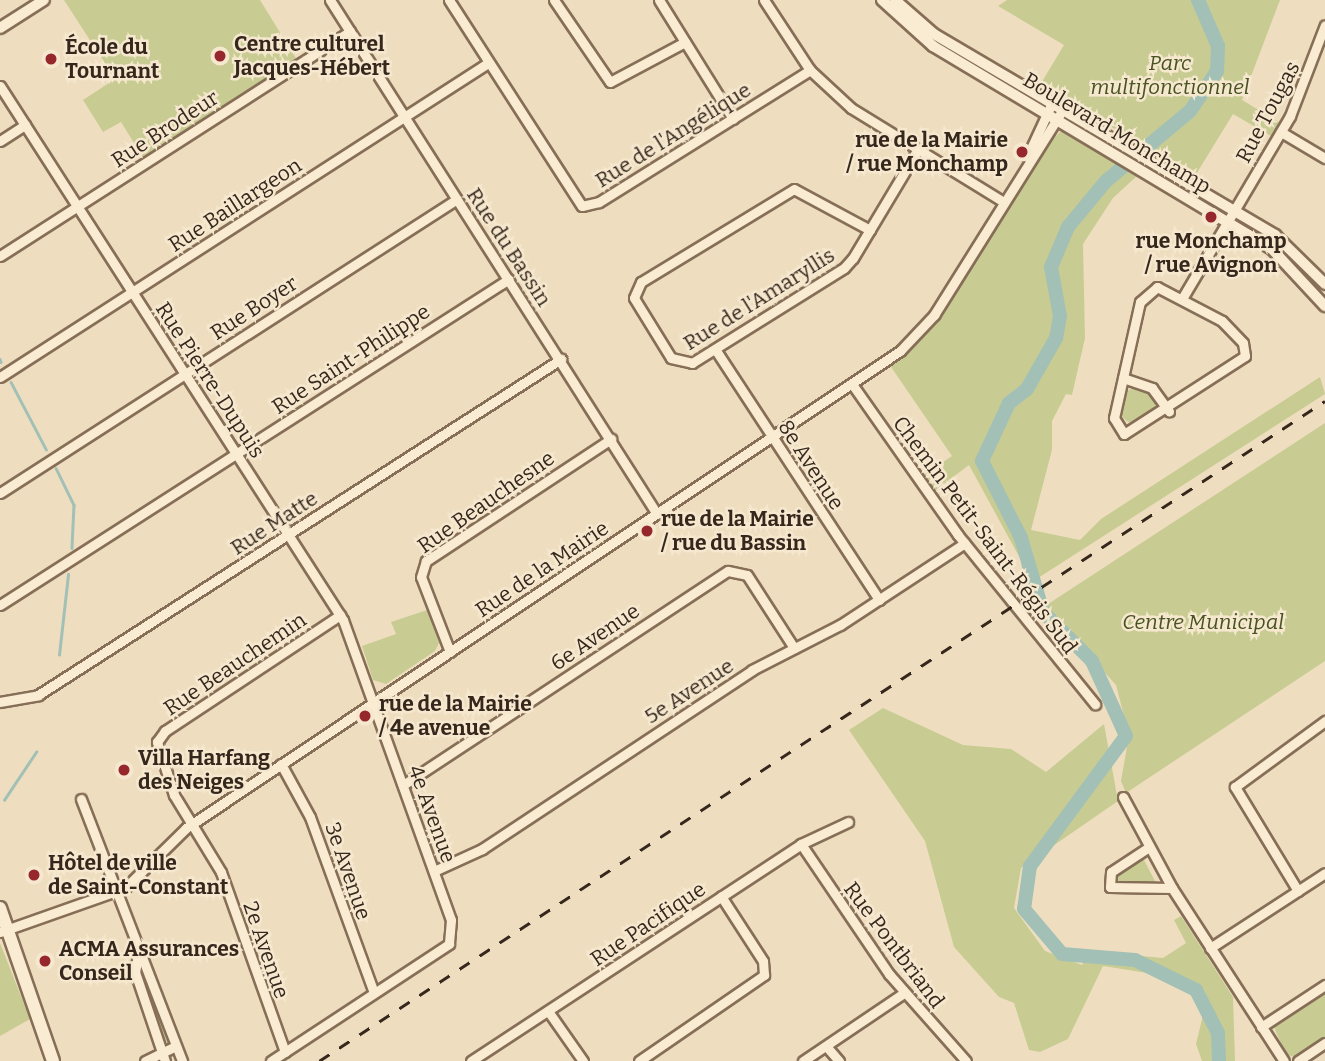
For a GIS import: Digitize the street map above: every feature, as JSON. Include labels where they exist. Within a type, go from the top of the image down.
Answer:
[{"type":"main road","points":[[0,908],[4,930],[53,1061]]},
{"type":"street","points":[[0,28],[44,0]]},
{"type":"street","name":"Rue du Bassin","points":[[330,0],[561,359],[657,514]]},
{"type":"street","name":"Rue de l'Angélique","points":[[449,0],[582,206],[733,119],[810,70]]},
{"type":"street","points":[[554,0],[610,82],[685,42]]},
{"type":"street","points":[[659,0],[733,119]]},
{"type":"street","points":[[764,0],[810,70],[860,116],[1002,201]]},
{"type":"street","name":"Boulevard Monchamp","points":[[882,0],[926,42],[1228,222],[1287,261],[1325,306]]},
{"type":"street","name":"Boulevard Monchamp","points":[[895,0],[934,34],[1293,248],[1325,284]]},
{"type":"street","name":"Rue Tougas","points":[[1183,297],[1281,132],[1325,26]]},
{"type":"street","name":"Rue Brodeur","points":[[0,256],[350,31]]},
{"type":"street","name":"Rue Baillargeon","points":[[0,377],[488,63]]},
{"type":"street","name":"Rue Pierre-Dupuis","points":[[0,86],[340,615],[373,703]]},
{"type":"street","name":"Rue de la Mairie","points":[[4,930],[115,893],[192,823],[852,384],[925,328],[1026,159],[1052,103]]},
{"type":"street","name":"Rue de la Mairie","points":[[1026,159],[1063,110]]},
{"type":"street","points":[[0,141],[25,125]]},
{"type":"street","points":[[1281,132],[1325,158]]},
{"type":"street","name":"Rue de l'Amaryllis","points":[[870,230],[794,188],[638,285],[636,302],[674,361],[687,365],[838,273],[870,230],[917,151]]},
{"type":"street","name":"Rue Boyer","points":[[0,493],[457,198]]},
{"type":"street","name":"Rue Saint-Philippe","points":[[0,605],[509,279]]},
{"type":"street","points":[[1161,287],[1183,297],[1229,327],[1245,352],[1236,366],[1169,411],[1133,434],[1121,433],[1113,423],[1144,293],[1161,287]]},
{"type":"street","name":"8e Avenue","points":[[715,349],[879,600]]},
{"type":"street","name":"Rue Matte","points":[[0,702],[38,695],[561,359]]},
{"type":"street","points":[[1123,378],[1152,388],[1169,411]]},
{"type":"street","name":"Chemin Petit-Saint-Régis Sud","points":[[852,384],[965,543],[1095,704]]},
{"type":"street","name":"Rue Beauchesne","points":[[450,652],[421,578],[426,561],[611,439]]},
{"type":"street","name":"5e Avenue","points":[[433,871],[482,849],[794,648],[879,600],[965,543]]},
{"type":"street","name":"6e Avenue","points":[[403,785],[738,569],[794,648]]},
{"type":"street","name":"Rue Beauchemin","points":[[192,823],[172,789],[158,749],[160,736],[340,615]]},
{"type":"street","name":"4e Avenue","points":[[373,703],[433,871],[453,938],[374,993]]},
{"type":"street","points":[[1298,891],[1235,787],[1325,721]]},
{"type":"street","name":"3e Avenue","points":[[281,764],[310,817],[374,993]]},
{"type":"street","points":[[1123,797],[1172,888],[1284,1061]]},
{"type":"street","points":[[81,799],[138,954],[150,967],[181,1061]]},
{"type":"street","name":"Rue Pacifique","points":[[471,1061],[801,844],[848,822]]},
{"type":"street","name":"2e Avenue","points":[[192,823],[220,872],[285,1052]]},
{"type":"street","name":"Rue Pontbriand","points":[[801,844],[904,993],[966,1061]]},
{"type":"street","points":[[1149,847],[1111,872],[1110,887],[1172,888]]},
{"type":"street","points":[[1210,948],[1325,873]]},
{"type":"street","points":[[639,1061],[764,975],[763,961],[721,896]]},
{"type":"street","points":[[138,954],[135,972],[165,1061]]},
{"type":"street","points":[[1261,1027],[1325,985]]},
{"type":"street","points":[[271,1061],[374,993]]},
{"type":"street","points":[[803,1061],[904,993]]},
{"type":"street","points":[[548,1011],[583,1061]]},
{"type":"street","points":[[1298,1061],[1325,1043]]},
{"type":"street","points":[[145,1061],[176,1046]]},
{"type":"street","points":[[826,1046],[839,1061]]},
{"type":"green space","points":[[64,0],[260,0],[297,60],[144,159],[121,122],[103,132],[83,100],[115,79]]},
{"type":"green space","name":"Parc multifonctionnel","points":[[1007,0],[1280,0],[1242,100],[1279,122],[1271,136],[1233,114],[1195,176],[1040,85],[1064,45],[998,6]]},
{"type":"green space","points":[[1061,131],[1138,175],[1113,198],[1083,244],[1085,338],[1072,395],[1066,394],[1052,421],[1052,450],[1031,530],[1080,540],[1101,519],[1320,377],[1325,394],[1024,587],[1021,560],[969,465],[933,492],[921,477],[952,456],[889,364],[935,322],[1033,159]]},
{"type":"green space","points":[[1137,388],[1150,393],[1155,406],[1150,419],[1137,424],[1124,419],[1119,406],[1124,393]]},
{"type":"green space","name":"Centre Municipal","points":[[1325,423],[1325,661],[1126,793],[1121,781],[1129,735],[1116,685],[1045,606]]},
{"type":"green space","points":[[427,610],[439,643],[435,651],[386,684],[373,680],[362,646],[396,634],[391,622]]},
{"type":"green space","points":[[883,708],[963,745],[1011,749],[1046,772],[1104,724],[1118,801],[1021,868],[1014,908],[1045,951],[1082,965],[1088,951],[1163,958],[1186,943],[1174,920],[1181,916],[1233,997],[1235,1061],[1202,1061],[1196,1044],[1204,1011],[1191,994],[1160,975],[1103,966],[1068,1039],[1040,1052],[1029,1050],[1014,1003],[999,997],[954,947],[925,841],[849,730]]},
{"type":"green space","points":[[1143,858],[1157,885],[1114,884],[1114,875]]},
{"type":"green space","points":[[0,943],[30,1019],[0,1036]]},
{"type":"green space","points":[[140,965],[171,1040],[167,1043],[137,970]]},
{"type":"green space","points":[[1325,992],[1325,1038],[1296,1057],[1286,1055],[1274,1027]]},
{"type":"waterway","points":[[1198,0],[1218,46],[1217,71],[1190,111],[1106,181],[1068,227],[1051,267],[1060,316],[1056,338],[1027,389],[1009,403],[982,461],[1021,538],[1043,612],[1092,661],[1126,736],[1030,866],[1024,909],[1062,954],[1135,960],[1196,990],[1218,1033],[1219,1061]]},
{"type":"waterway","points":[[11,382],[46,449]]},
{"type":"waterway","points":[[56,468],[74,505],[72,548]]},
{"type":"waterway","points":[[59,655],[68,575]]},
{"type":"waterway","points":[[4,800],[36,752]]},
{"type":"railway","points":[[319,1061],[1325,401]]},
{"type":"place","name":"Centre culturel Jacques-Hébert","points":[[220,56]]},
{"type":"place","name":"École du Tournant","points":[[51,59]]},
{"type":"place","name":"rue de la Mairie / rue Monchamp","points":[[1022,152]]},
{"type":"place","name":"rue Monchamp / rue Avignon","points":[[1211,217]]},
{"type":"place","name":"rue de la Mairie / rue du Bassin","points":[[647,531]]},
{"type":"place","name":"rue de la Mairie / 4e avenue","points":[[365,716]]},
{"type":"place","name":"Villa Harfang des Neiges","points":[[124,770]]},
{"type":"place","name":"Hôtel de ville de Saint-Constant","points":[[34,875]]},
{"type":"place","name":"ACMA Assurances Conseil","points":[[45,961]]}]
